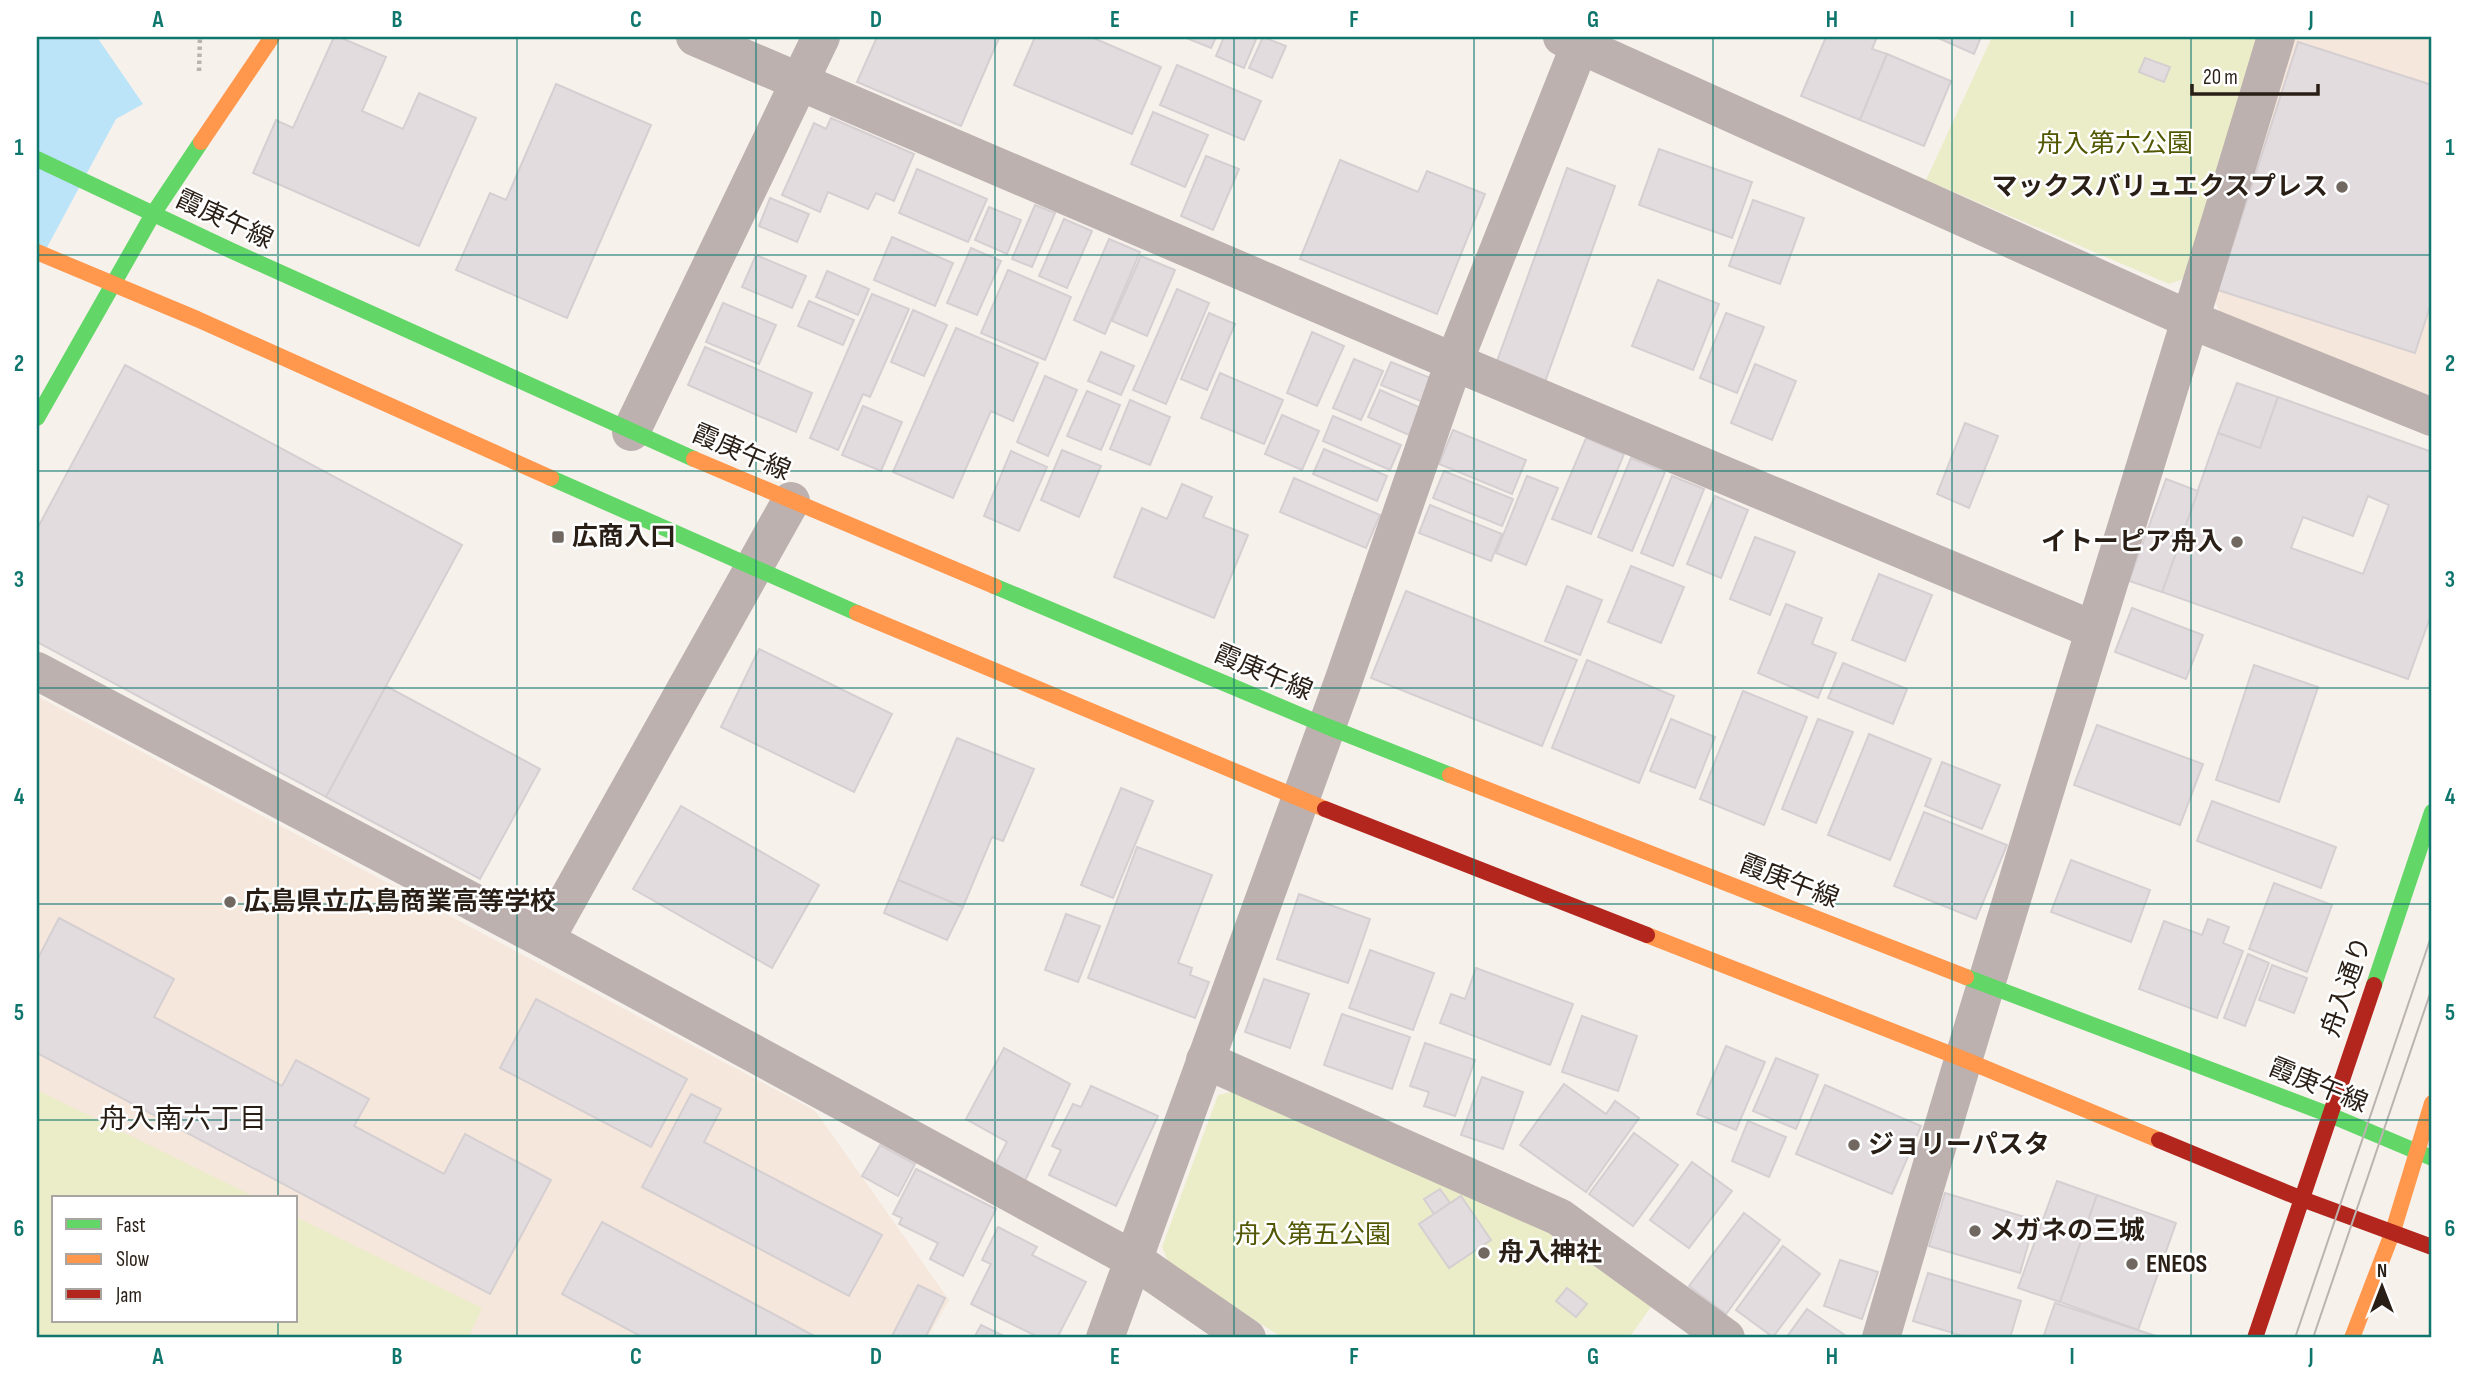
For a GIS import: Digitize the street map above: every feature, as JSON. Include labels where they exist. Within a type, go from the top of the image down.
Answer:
[{"type":"street","points":[[37,418],[153,214],[272,37]]},
{"type":"street","points":[[695,37],[1454,362],[2094,630]]},
{"type":"street","points":[[631,432],[821,37]]},
{"type":"street","points":[[1881,1338],[1962,1059],[2276,37]]},
{"type":"street","points":[[1105,1338],[1454,362],[1575,39],[2191,320],[2432,417]]},
{"type":"street","name":"霞庚午線","points":[[37,159],[631,432],[1326,726],[1985,985],[2330,1115],[2432,1158]]},
{"type":"street","points":[[43,255],[210,324],[754,569],[1299,799],[1962,1059],[2302,1199],[2432,1247]]},
{"type":"street","points":[[544,940],[791,501]]},
{"type":"street","points":[[37,671],[544,940],[1134,1260],[1247,1338]]},
{"type":"street","name":"舟入通り","points":[[2255,1338],[2432,811]]},
{"type":"street","points":[[1205,1060],[1559,1217],[1726,1338]]},
{"type":"street","points":[[2352,1338],[2393,1231],[2432,1102]]},
{"type":"path","points":[[199,76],[200,37]]},
{"type":"shaded area","name":"マックスバリュエクスプレス","points":[[2293,37],[2432,37],[2432,400],[2221,315],[2212,294]]},
{"type":"shaded area","name":"広島県立広島商業高等学校","points":[[37,696],[816,1112],[949,1300],[927,1338],[37,1338]]},
{"type":"green space","name":"舟入第六公園","points":[[1992,37],[2260,37],[2189,277],[2169,284],[1926,180]]},
{"type":"green space","points":[[37,1090],[253,1196],[52,1196],[52,1322],[298,1322],[298,1218],[482,1308],[468,1338],[37,1338]]},
{"type":"green space","name":"舟入第五公園","points":[[1231,1092],[1529,1210],[1653,1304],[1629,1338],[1283,1338],[1170,1266],[1162,1247],[1218,1095]]},
{"type":"water","points":[[37,37],[97,37],[143,104],[116,119],[37,266]]},
{"type":"building","points":[[334,37],[386,57],[362,111],[403,129],[419,93],[476,118],[419,246],[253,173],[276,120],[293,128]]},
{"type":"building","points":[[877,37],[999,38],[961,126],[857,82]]},
{"type":"building","points":[[1035,37],[1091,37],[1161,67],[1132,134],[1014,85]]},
{"type":"building","points":[[1184,37],[1216,37],[1211,48]]},
{"type":"building","points":[[1224,37],[1257,37],[1244,68],[1216,56]]},
{"type":"building","points":[[1263,37],[1286,46],[1272,78],[1249,68]]},
{"type":"building","points":[[1826,37],[1877,37],[1872,49],[1887,54],[1860,120],[1801,96]]},
{"type":"building","points":[[1936,37],[1981,37],[1974,54]]},
{"type":"building","name":"マックスバリュエクスプレス","points":[[2298,42],[2432,85],[2432,300],[2415,353],[2218,290]]},
{"type":"building","points":[[1887,54],[1951,81],[1924,146],[1860,120]]},
{"type":"building","points":[[2145,58],[2170,67],[2164,82],[2139,72]]},
{"type":"building","points":[[1177,65],[1261,101],[1244,140],[1160,105]]},
{"type":"building","points":[[556,84],[651,125],[567,318],[456,270],[490,193],[506,200]]},
{"type":"building","points":[[1153,112],[1208,135],[1185,187],[1131,164]]},
{"type":"building","points":[[831,118],[914,154],[894,201],[876,193],[868,209],[828,192],[820,212],[782,195],[814,123],[826,129]]},
{"type":"building","points":[[1659,149],[1752,182],[1732,238],[1639,205]]},
{"type":"building","points":[[1206,156],[1239,169],[1213,230],[1181,216]]},
{"type":"building","points":[[1340,160],[1418,192],[1427,171],[1485,194],[1437,314],[1300,259]]},
{"type":"building","points":[[1567,168],[1615,186],[1545,382],[1496,364]]},
{"type":"building","points":[[917,169],[987,199],[968,242],[899,213]]},
{"type":"building","points":[[770,198],[809,214],[797,242],[759,226]]},
{"type":"building","points":[[1753,200],[1804,218],[1780,284],[1729,266]]},
{"type":"building","points":[[1035,205],[1055,213],[1032,267],[1012,259]]},
{"type":"building","points":[[989,207],[1021,220],[1007,254],[975,240]]},
{"type":"building","points":[[1064,219],[1092,231],[1067,288],[1039,276]]},
{"type":"building","points":[[892,237],[953,263],[935,306],[874,280]]},
{"type":"building","points":[[1109,239],[1140,252],[1105,334],[1074,320]]},
{"type":"building","points":[[971,248],[1001,261],[977,315],[947,303]]},
{"type":"building","points":[[756,255],[806,276],[792,308],[742,287]]},
{"type":"building","points":[[1141,256],[1175,270],[1147,336],[1112,321]]},
{"type":"building","points":[[1008,270],[1071,297],[1045,360],[981,333]]},
{"type":"building","points":[[827,271],[869,289],[858,315],[816,297]]},
{"type":"building","points":[[1658,280],[1719,304],[1693,370],[1632,346]]},
{"type":"building","points":[[1177,289],[1209,303],[1166,404],[1133,390]]},
{"type":"building","points":[[872,294],[909,309],[870,397],[863,394],[838,450],[810,438]]},
{"type":"building","points":[[809,301],[854,320],[843,345],[798,326]]},
{"type":"building","points":[[723,303],[776,325],[759,364],[706,342]]},
{"type":"building","points":[[913,310],[947,325],[924,376],[891,362]]},
{"type":"building","points":[[1209,313],[1235,324],[1207,390],[1181,379]]},
{"type":"building","points":[[1726,313],[1764,327],[1737,393],[1700,378]]},
{"type":"building","points":[[956,328],[1038,363],[1013,421],[991,411],[953,498],[893,472]]},
{"type":"building","points":[[1312,332],[1344,346],[1317,406],[1287,393]]},
{"type":"building","points":[[705,347],[812,393],[796,432],[688,385]]},
{"type":"building","points":[[1101,352],[1134,366],[1121,395],[1088,381]]},
{"type":"building","points":[[1354,359],[1383,371],[1361,420],[1333,408]]},
{"type":"building","points":[[1391,362],[1433,379],[1423,402],[1381,385]]},
{"type":"building","points":[[1755,364],[1796,381],[1772,440],[1731,423]]},
{"type":"building","points":[[125,365],[462,545],[326,797],[37,642],[37,529]]},
{"type":"building","points":[[1220,373],[1283,400],[1264,444],[1201,418]]},
{"type":"building","points":[[1045,376],[1077,390],[1048,456],[1017,442]]},
{"type":"building","points":[[2237,383],[2278,397],[2260,448],[2218,433]]},
{"type":"building","points":[[1380,390],[1421,408],[1409,435],[1368,417]]},
{"type":"building","points":[[1087,391],[1120,405],[1101,450],[1067,436]]},
{"type":"building","name":"イトーピア舟入","points":[[2278,397],[2432,452],[2432,612],[2408,679],[2162,592],[2218,433],[2260,448]],"holes":[[[2368,496],[2389,505],[2363,574],[2291,548],[2303,517],[2353,536]]]},
{"type":"building","points":[[1130,400],[1170,417],[1150,465],[1110,449]]},
{"type":"building","points":[[863,406],[902,422],[881,471],[842,455]]},
{"type":"building","points":[[1282,415],[1319,431],[1302,470],[1265,454]]},
{"type":"building","points":[[1333,416],[1401,445],[1390,470],[1323,441]]},
{"type":"building","points":[[1965,423],[1998,436],[1969,508],[1937,494]]},
{"type":"building","points":[[1453,430],[1526,460],[1512,494],[1439,464]]},
{"type":"building","points":[[1586,438],[1624,454],[1591,534],[1552,519]]},
{"type":"building","points":[[1324,449],[1387,476],[1377,501],[1313,474]]},
{"type":"building","points":[[1062,450],[1101,466],[1079,517],[1041,500]]},
{"type":"building","points":[[1011,451],[1047,467],[1019,531],[984,516]]},
{"type":"building","points":[[1631,458],[1665,472],[1632,551],[1598,537]]},
{"type":"building","points":[[1444,471],[1513,499],[1502,526],[1433,498]]},
{"type":"building","points":[[1527,476],[1558,488],[1526,565],[1496,553]]},
{"type":"building","points":[[1672,476],[1704,489],[1673,566],[1641,553]]},
{"type":"building","points":[[1294,478],[1380,515],[1366,548],[1280,512]]},
{"type":"building","points":[[2166,479],[2198,491],[2162,592],[2129,581]]},
{"type":"building","points":[[1182,484],[1212,497],[1203,517],[1248,535],[1214,618],[1114,577],[1142,508],[1167,519]]},
{"type":"building","points":[[1715,496],[1748,510],[1721,578],[1687,564]]},
{"type":"building","points":[[1430,505],[1502,534],[1491,561],[1419,533]]},
{"type":"building","points":[[1755,537],[1795,552],[1770,615],[1730,599]]},
{"type":"building","points":[[1631,566],[1684,587],[1661,643],[1608,622]]},
{"type":"building","points":[[1879,574],[1932,595],[1905,661],[1852,640]]},
{"type":"building","points":[[1567,586],[1602,600],[1580,655],[1545,641]]},
{"type":"building","points":[[1406,591],[1577,660],[1542,746],[1371,678]]},
{"type":"building","points":[[1786,604],[1822,618],[1812,644],[1836,653],[1818,698],[1758,673]]},
{"type":"building","points":[[2132,608],[2203,635],[2186,679],[2115,652]]},
{"type":"building","points":[[759,649],[892,714],[854,792],[721,727]]},
{"type":"building","points":[[1587,660],[1674,696],[1639,783],[1552,748]]},
{"type":"building","points":[[1843,663],[1907,689],[1893,724],[1828,698]]},
{"type":"building","points":[[2254,665],[2318,687],[2279,802],[2216,780]]},
{"type":"building","points":[[386,686],[540,769],[480,879],[326,797]]},
{"type":"building","points":[[1743,691],[1807,717],[1764,825],[1700,799]]},
{"type":"building","points":[[1671,719],[1715,737],[1695,788],[1650,771]]},
{"type":"building","points":[[1818,719],[1853,732],[1816,823],[1782,809]]},
{"type":"building","points":[[2097,725],[2203,764],[2180,825],[2074,785]]},
{"type":"building","points":[[1869,734],[1931,759],[1890,860],[1828,835]]},
{"type":"building","points":[[957,738],[1034,769],[1003,841],[992,837],[963,907],[898,880]]},
{"type":"building","points":[[1942,762],[2000,785],[1982,829],[1925,806]]},
{"type":"building","points":[[1121,788],[1153,801],[1113,898],[1081,885]]},
{"type":"building","points":[[2212,801],[2336,847],[2321,888],[2197,841]]},
{"type":"building","points":[[681,806],[819,885],[772,968],[633,889]]},
{"type":"building","points":[[1924,812],[2007,845],[1976,919],[1894,886]]},
{"type":"building","points":[[1137,847],[1212,875],[1178,963],[1192,968],[1190,975],[1209,982],[1195,1018],[1088,978]]},
{"type":"building","points":[[2071,860],[2150,890],[2131,942],[2051,912]]},
{"type":"building","points":[[898,880],[963,907],[947,940],[884,913]]},
{"type":"building","points":[[2274,883],[2332,905],[2307,972],[2249,949]]},
{"type":"building","points":[[1299,894],[1370,919],[1348,983],[1277,959]]},
{"type":"building","points":[[1066,914],[1100,926],[1078,982],[1045,970]]},
{"type":"building","points":[[59,918],[174,979],[154,1017],[282,1086],[296,1060],[369,1099],[354,1126],[444,1174],[465,1134],[551,1180],[490,1294],[37,1053],[37,960]]},
{"type":"building","points":[[2208,919],[2229,927],[2223,943],[2243,951],[2217,1018],[2139,989],[2164,921],[2202,935]]},
{"type":"building","points":[[1370,950],[1434,973],[1413,1030],[1349,1008]]},
{"type":"building","points":[[2248,954],[2269,963],[2245,1026],[2224,1018]]},
{"type":"building","points":[[2272,965],[2307,978],[2294,1013],[2259,1000]]},
{"type":"building","points":[[1476,968],[1573,1004],[1550,1065],[1440,1023],[1451,994],[1465,999]]},
{"type":"building","points":[[1264,979],[1309,994],[1290,1048],[1245,1032]]},
{"type":"building","points":[[536,999],[687,1079],[651,1147],[500,1068]]},
{"type":"building","points":[[1342,1014],[1410,1037],[1392,1089],[1324,1065]]},
{"type":"building","points":[[1582,1016],[1637,1036],[1618,1091],[1562,1072]]},
{"type":"building","points":[[1425,1043],[1475,1060],[1455,1116],[1424,1106],[1429,1092],[1410,1086]]},
{"type":"building","points":[[1726,1046],[1765,1062],[1736,1130],[1697,1114]]},
{"type":"building","points":[[1004,1048],[1070,1084],[1024,1183],[994,1167],[1007,1142],[966,1119]]},
{"type":"building","points":[[1776,1058],[1818,1075],[1796,1129],[1753,1111]]},
{"type":"building","points":[[1482,1077],[1523,1092],[1503,1149],[1461,1135]]},
{"type":"building","points":[[1564,1084],[1606,1114],[1615,1101],[1639,1118],[1586,1192],[1520,1145]]},
{"type":"building","points":[[1825,1085],[1921,1126],[1892,1194],[1796,1154]]},
{"type":"building","points":[[1091,1086],[1158,1116],[1116,1206],[1049,1175],[1061,1150],[1052,1146],[1073,1104],[1081,1107]]},
{"type":"building","points":[[691,1094],[721,1109],[704,1142],[882,1235],[849,1296],[642,1187]]},
{"type":"building","points":[[1748,1121],[1786,1137],[1769,1177],[1732,1161]]},
{"type":"building","points":[[1634,1133],[1678,1165],[1633,1226],[1589,1194]]},
{"type":"building","points":[[880,1145],[915,1164],[898,1196],[862,1176]]},
{"type":"building","points":[[1692,1162],[1732,1191],[1689,1248],[1650,1220]]},
{"type":"building","points":[[916,1169],[996,1209],[963,1276],[930,1259],[938,1243],[899,1224],[902,1218],[893,1214]]},
{"type":"building","points":[[2057,1181],[2097,1195],[2060,1302],[2018,1288]]},
{"type":"building","points":[[1440,1189],[1450,1203],[1434,1214],[1424,1199]]},
{"type":"building","points":[[1945,1193],[2035,1220],[2020,1273],[1929,1246]]},
{"type":"building","points":[[2097,1195],[2176,1223],[2138,1330],[2060,1302]]},
{"type":"building","points":[[1461,1196],[1491,1240],[1449,1268],[1419,1224]]},
{"type":"building","points":[[1744,1213],[1780,1240],[1726,1314],[1689,1286]]},
{"type":"building","points":[[602,1222],[818,1338],[644,1338],[562,1294]]},
{"type":"building","points":[[998,1227],[1037,1247],[1032,1255],[1086,1282],[1057,1338],[1040,1338],[971,1304],[991,1264],[982,1260]]},
{"type":"building","points":[[1783,1246],[1820,1274],[1773,1337],[1736,1310]]},
{"type":"building","points":[[1840,1260],[1878,1272],[1862,1319],[1824,1306]]},
{"type":"building","points":[[1928,1273],[2021,1301],[2010,1338],[1958,1338],[1960,1335],[1913,1321]]},
{"type":"building","points":[[918,1285],[945,1298],[925,1338],[891,1338]]},
{"type":"building","points":[[1567,1288],[1587,1304],[1576,1317],[1556,1301]]},
{"type":"building","points":[[2055,1303],[2162,1338],[2043,1338]]},
{"type":"building","points":[[1807,1309],[1849,1338],[1786,1338]]},
{"type":"building","points":[[981,1325],[1008,1338],[974,1338]]},
{"type":"tram line","points":[[2295,1338],[2432,934]]},
{"type":"tram line","points":[[2313,1338],[2432,988]]},
{"type":"traffic: fast","points":[[37,418],[153,214],[201,142]]},
{"type":"traffic: fast","points":[[37,159],[230,250],[694,459]]},
{"type":"traffic: fast","points":[[551,478],[857,613]]},
{"type":"traffic: fast","points":[[994,586],[1326,726],[1450,775]]},
{"type":"traffic: fast","points":[[2374,985],[2432,812]]},
{"type":"traffic: fast","points":[[1966,977],[2330,1115],[2432,1158]]},
{"type":"traffic: slow","points":[[201,142],[272,37]]},
{"type":"traffic: slow","points":[[37,252],[197,319],[551,478]]},
{"type":"traffic: slow","points":[[694,459],[994,586]]},
{"type":"traffic: slow","points":[[857,613],[1325,809]]},
{"type":"traffic: slow","points":[[1450,775],[1966,977]]},
{"type":"traffic: slow","points":[[1647,935],[1963,1059],[2159,1140]]},
{"type":"traffic: slow","points":[[2352,1338],[2393,1231],[2432,1103]]},
{"type":"traffic: jam","points":[[1325,809],[1647,935]]},
{"type":"traffic: jam","points":[[2255,1338],[2374,985]]},
{"type":"traffic: jam","points":[[2159,1140],[2302,1199],[2432,1247]]},
{"type":"place","name":"マックスバリュエクスプレス","points":[[2342,187]]},
{"type":"place","name":"広商入口","points":[[558,537]]},
{"type":"place","name":"イトーピア舟入","points":[[2237,542]]},
{"type":"place","name":"広島県立広島商業高等学校","points":[[230,902]]},
{"type":"place","name":"ジョリーパスタ","points":[[1854,1145]]},
{"type":"place","name":"メガネの三城","points":[[1975,1231]]},
{"type":"place","name":"舟入神社","points":[[1484,1253]]},
{"type":"place","name":"ENEOS","points":[[2132,1264]]},
{"type":"district","name":"舟入南六丁目","points":[[183,1119]]}]
